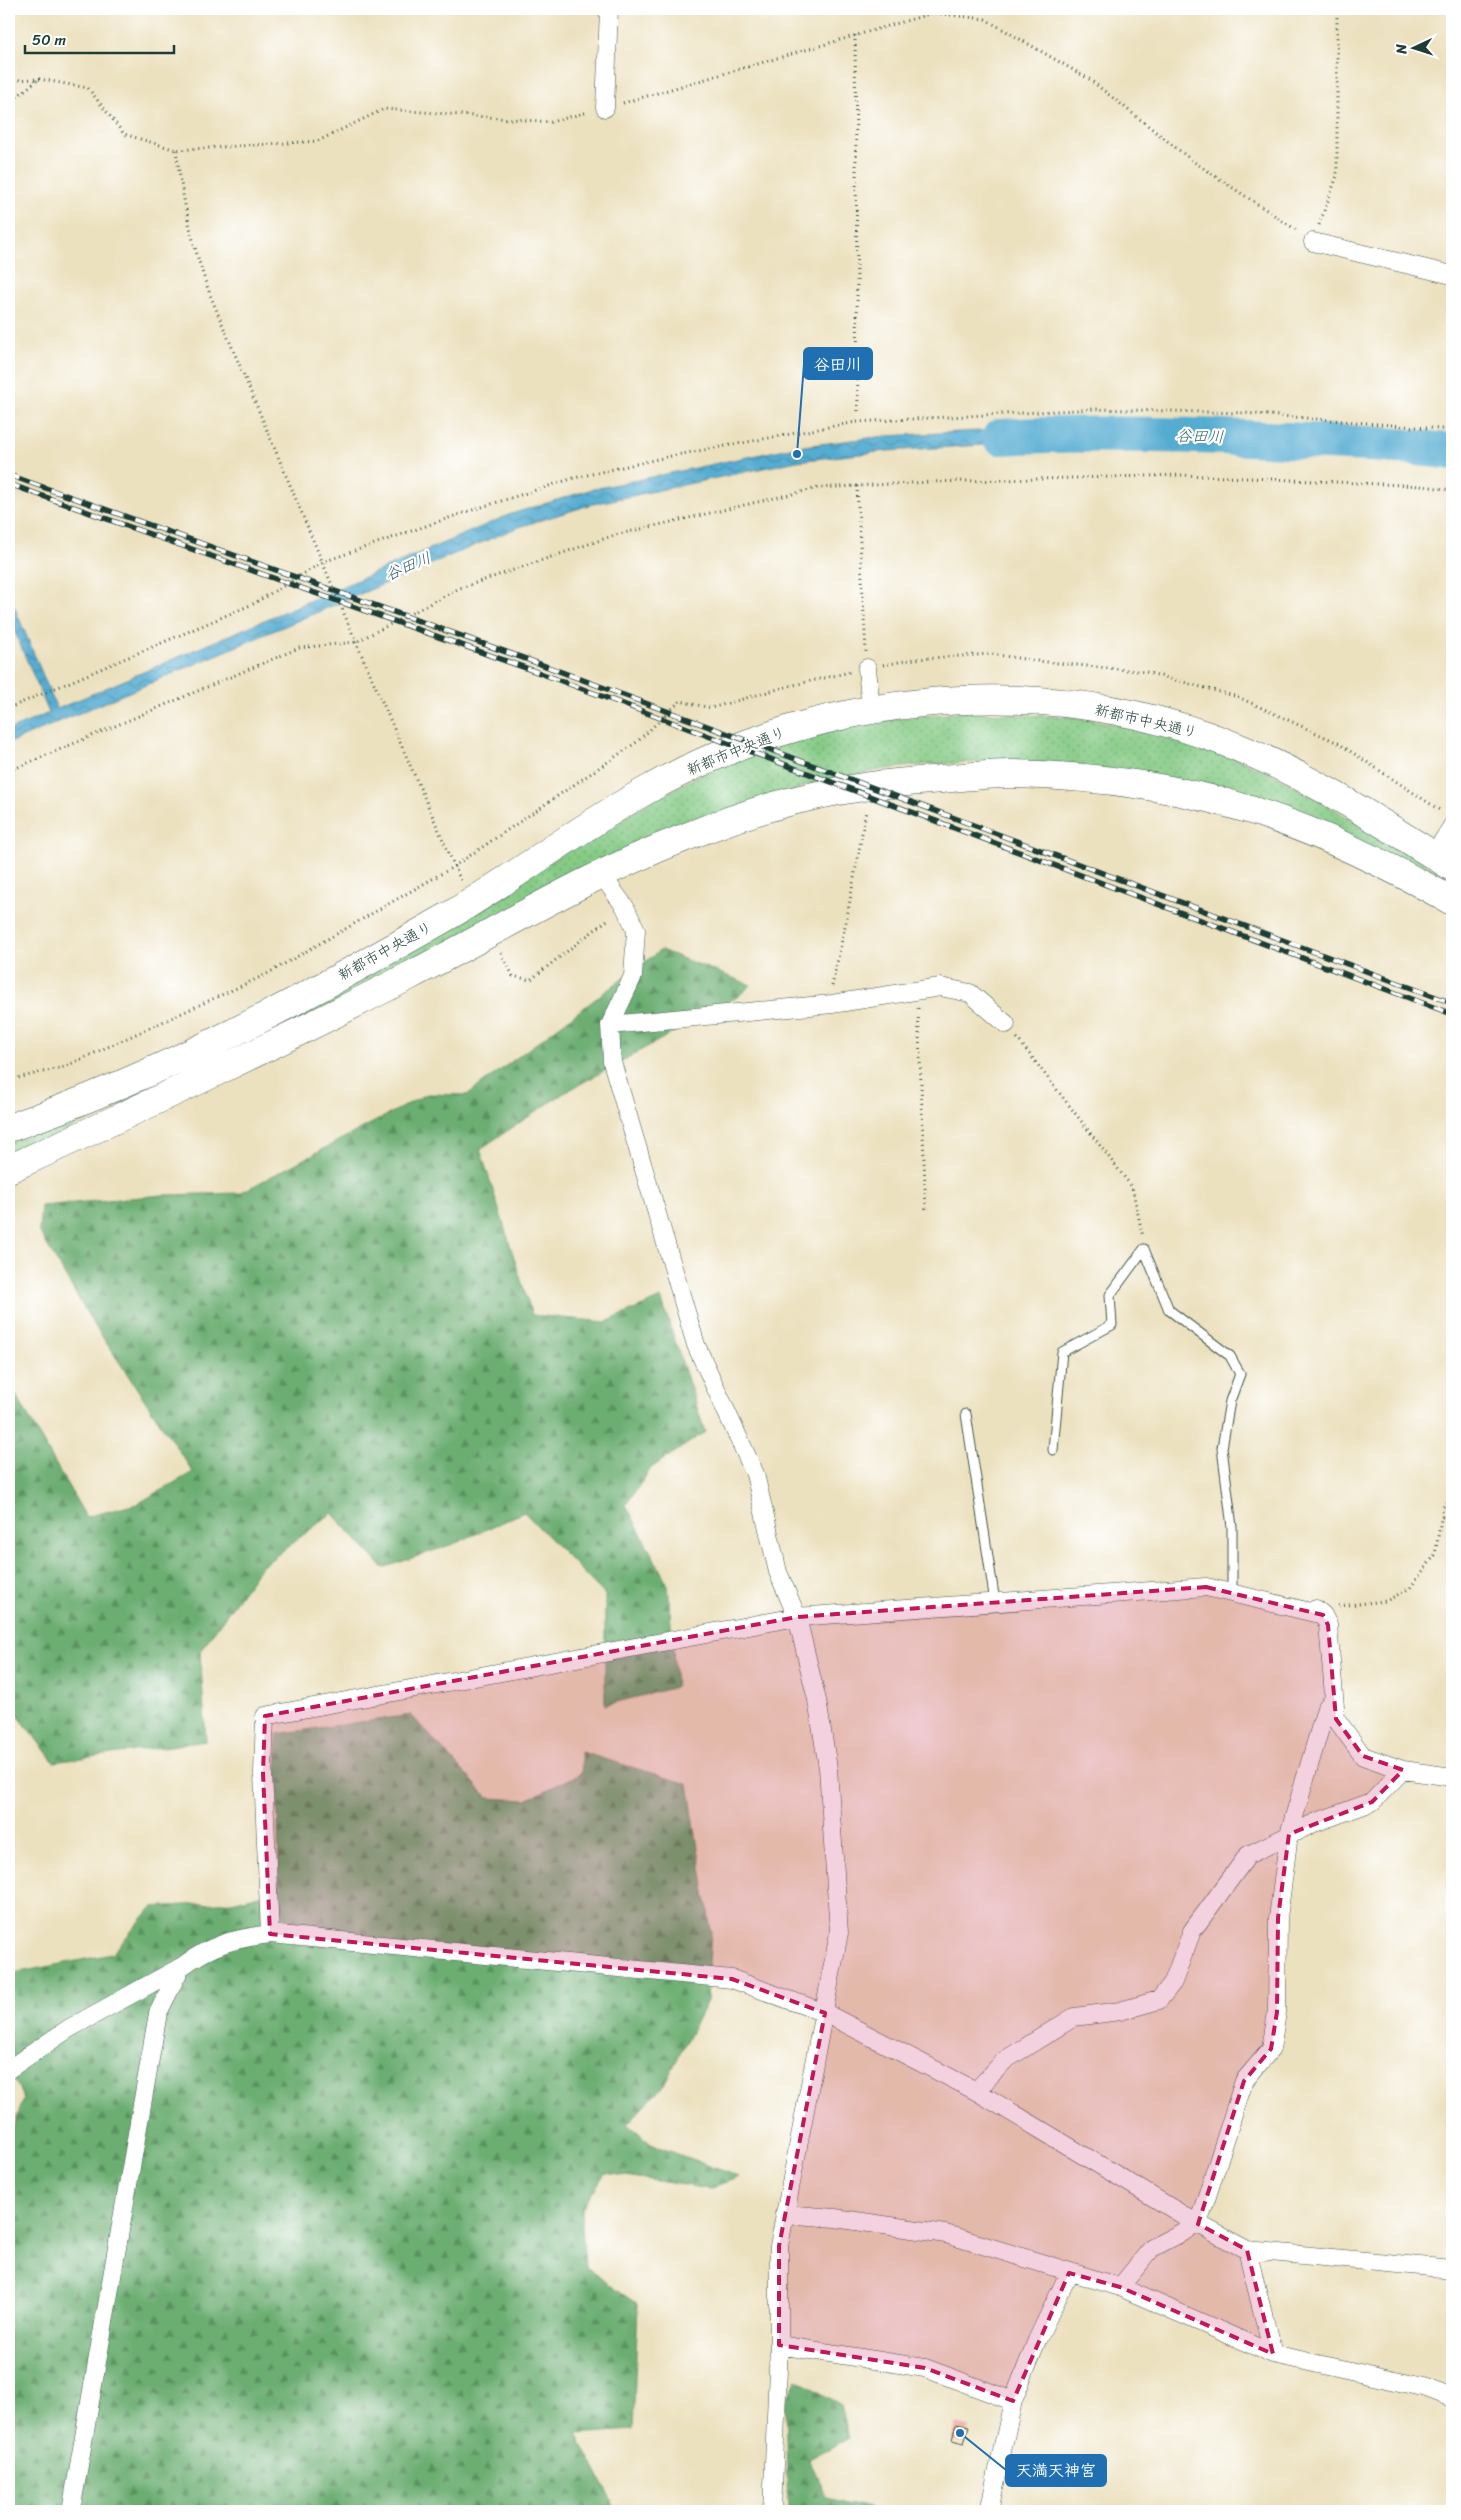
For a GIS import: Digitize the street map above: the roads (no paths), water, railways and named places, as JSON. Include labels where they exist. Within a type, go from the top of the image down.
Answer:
[{"type":"main road","name":"新都市中央通り","points":[[9,1128],[57,1111],[139,1077],[355,970],[463,907],[642,793],[712,756],[786,730],[901,704],[975,700],[1056,702],[1122,713],[1206,735],[1286,768],[1360,808],[1443,861]]},
{"type":"main road","name":"新都市中央通り","points":[[9,1169],[212,1074],[410,976],[601,874],[681,839],[758,813],[810,796],[868,785],[1012,774],[1106,780],[1200,796],[1251,810],[1301,827],[1423,885],[1452,901]]},
{"type":"street","points":[[605,108],[609,9]]},
{"type":"street","points":[[1313,242],[1452,275]]},
{"type":"street","points":[[867,668],[871,710]]},
{"type":"street","points":[[1443,861],[1452,826]]},
{"type":"street","points":[[601,874],[625,907],[636,930],[633,976],[610,1025],[612,1062],[696,1345],[754,1474],[778,1572],[796,1617],[817,1700],[828,1768],[839,1933],[779,2246],[779,2345],[772,2511]]},
{"type":"street","points":[[610,1025],[832,1004],[940,987],[970,993],[1006,1024]]},
{"type":"street","points":[[270,1934],[263,1773],[265,1716],[796,1617],[1206,1587],[1320,1612],[1328,1625],[1336,1719],[1363,1756],[1403,1770],[1452,1777]]},
{"type":"street","points":[[1120,2288],[1152,2248],[1198,2224],[1244,2081],[1271,2049],[1277,2012],[1278,1918],[1290,1834],[1326,1708],[1334,1699]]},
{"type":"street","points":[[976,2091],[1005,2060],[1074,2017],[1120,2011],[1159,2000],[1172,1982],[1192,1930],[1248,1856],[1290,1834],[1372,1802],[1403,1770]]},
{"type":"street","points":[[9,2069],[68,2029],[181,1967],[198,1955],[233,1939],[270,1934],[732,1979],[825,2013],[976,2091],[1198,2224],[1247,2250],[1452,2269]]},
{"type":"street","points":[[71,2511],[158,2013],[181,1967]]},
{"type":"street","points":[[784,2214],[835,2218],[946,2234],[1120,2288],[1273,2354],[1423,2386],[1452,2398]]},
{"type":"street","points":[[1247,2250],[1273,2354]]},
{"type":"street","points":[[989,2511],[1013,2401],[1037,2340],[1068,2272]]},
{"type":"street","points":[[779,2345],[925,2368],[1013,2401]]},
{"type":"lane","points":[[1053,1450],[1062,1352],[1112,1326],[1110,1295],[1144,1249],[1170,1310],[1230,1356],[1240,1374],[1230,1401],[1222,1448],[1232,1527],[1232,1593]]},
{"type":"lane","points":[[966,1414],[995,1602]]},
{"type":"water","points":[[1050,427],[1049,441],[887,451],[797,461],[593,504],[516,528],[9,743],[9,730],[49,713],[9,618],[9,594],[57,709],[511,514],[589,490],[795,447],[886,436]]},
{"type":"waterway","name":"谷田川","points":[[1000,437],[1107,434],[1249,438],[1369,444],[1452,452]]},
{"type":"railway","points":[[9,475],[540,664],[1452,1003]]},
{"type":"railway","points":[[9,484],[540,673],[1452,1014]]},
{"type":"place","name":"谷田川","points":[[797,454]]},
{"type":"place","name":"天満天神宮","points":[[960,2433]]}]
